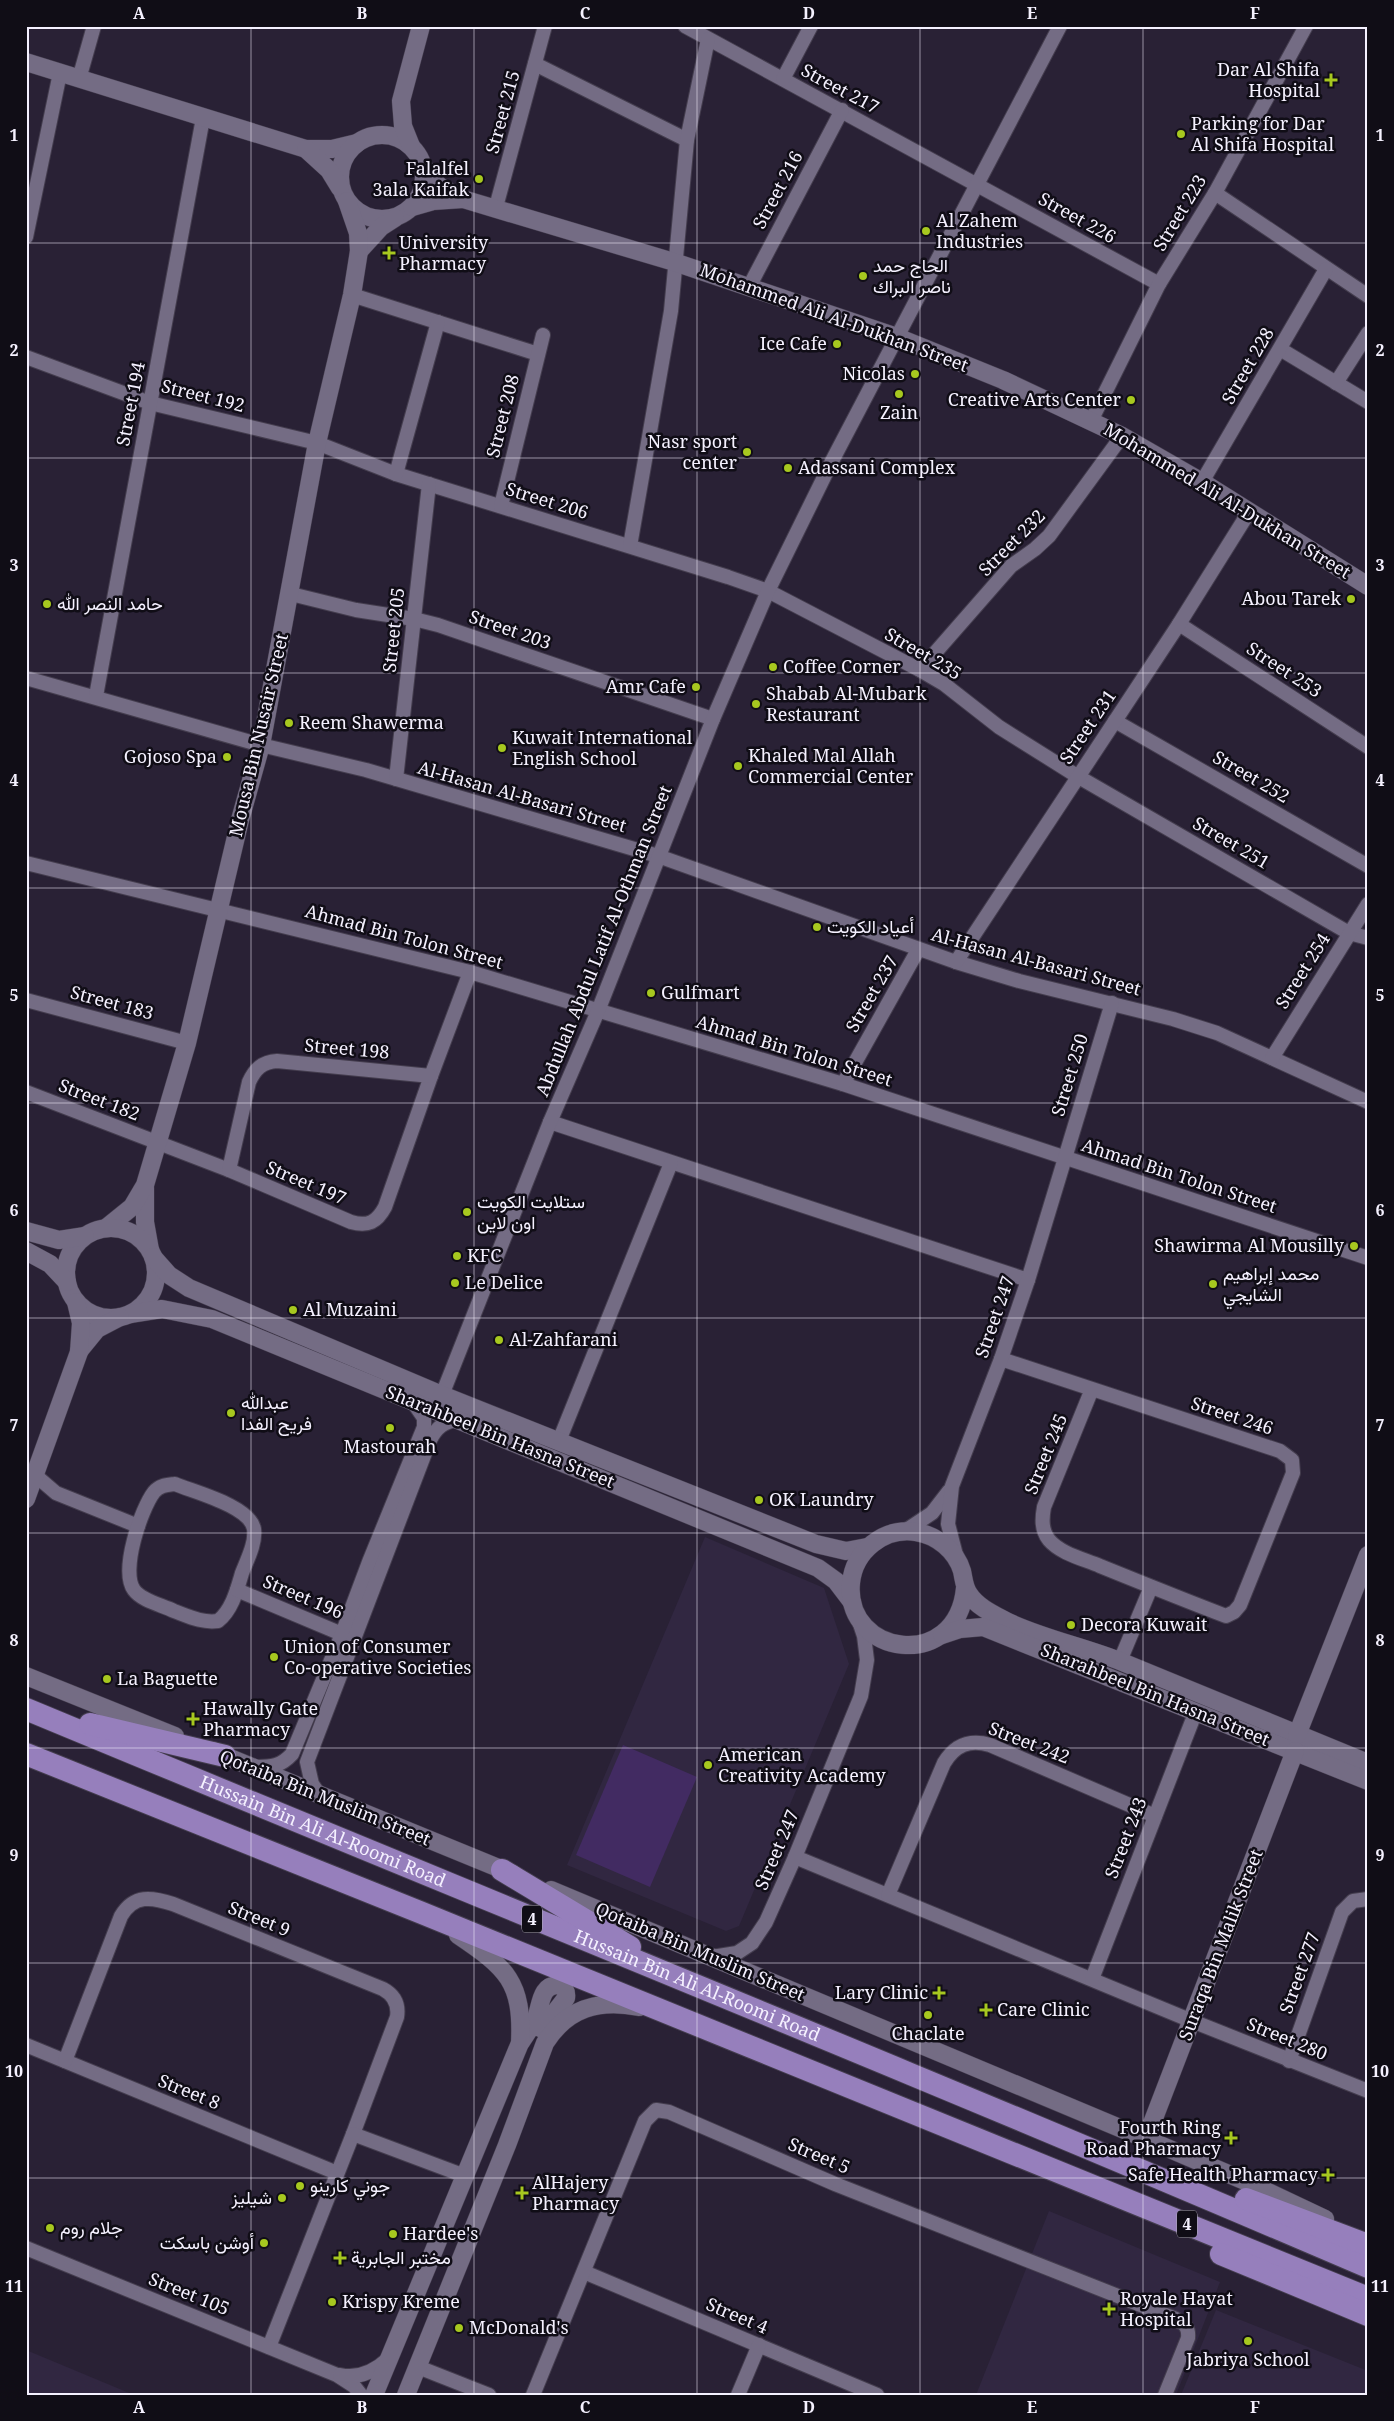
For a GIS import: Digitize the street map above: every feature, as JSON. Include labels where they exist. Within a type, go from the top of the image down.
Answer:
[{"type":"highway","points":[[26,1709],[225,1756]]},
{"type":"highway","name":"Hussain Bin Ali Al-Roomi Road","points":[[26,1709],[693,1986],[1040,2126],[1368,2266]]},
{"type":"highway","name":"Hussain Bin Ali Al-Roomi Road","points":[[26,1754],[1368,2298]]},
{"type":"highway","points":[[502,1870],[693,1986]]},
{"type":"highway","points":[[1040,2126],[1368,2245]]},
{"type":"highway","points":[[1006,2151],[1120,2209],[1261,2272],[1368,2315]]},
{"type":"highway","points":[[1261,2272],[1326,2310],[1368,2331]]},
{"type":"street","points":[[79,79],[94,26]]},
{"type":"street","points":[[344,195],[340,177],[342,164],[348,152],[386,124],[401,101],[421,26]]},
{"type":"street","name":"Street 215","points":[[496,207],[545,26]]},
{"type":"street","name":"Street 217","points":[[685,26],[978,184]]},
{"type":"street","points":[[783,80],[811,26]]},
{"type":"street","name":"Abdullah Abdul Latif Al-Othman Street","points":[[442,1395],[550,1122],[598,1011],[712,719],[768,591],[830,463],[1060,26]]},
{"type":"street","name":"Street 223","points":[[1091,421],[1159,284],[1215,193],[1306,26]]},
{"type":"street","points":[[630,546],[671,311],[674,262],[687,140],[708,39]]},
{"type":"street","points":[[26,62],[306,149],[341,148],[364,139],[392,136],[411,146]]},
{"type":"street","points":[[536,64],[687,140]]},
{"type":"street","points":[[26,237],[32,187],[60,73]]},
{"type":"street","points":[[359,251],[381,227],[407,211],[420,196],[424,184],[420,157],[411,146],[403,126],[401,101]]},
{"type":"street","name":"Street 216","points":[[749,287],[842,110]]},
{"type":"street","name":"Street 194","points":[[96,696],[203,118]]},
{"type":"street","points":[[306,149],[329,170],[344,195],[366,216],[390,219],[407,211]]},
{"type":"street","name":"Mohammed Ali Al-Dukhan Street","points":[[422,165],[439,186],[463,199],[496,207],[749,287],[897,337],[1003,380],[1122,436],[1202,482],[1368,586]]},
{"type":"street","name":"Street 226","points":[[978,184],[1159,284]]},
{"type":"street","points":[[1215,193],[1368,296]]},
{"type":"street","name":"Mousa Bin Nusair Street","points":[[106,1228],[132,1207],[145,1185],[187,1043],[240,820],[261,745],[291,594],[317,444],[352,295],[359,251],[356,223],[344,195]]},
{"type":"street","name":"Mohammed Ali Al-Dukhan Street","points":[[407,211],[433,202],[463,199]]},
{"type":"street","name":"Street 228","points":[[1202,482],[1326,268]]},
{"type":"street","points":[[352,295],[538,354]]},
{"type":"street","points":[[396,474],[438,322]]},
{"type":"street","points":[[1336,383],[1368,333]]},
{"type":"street","name":"Street 208","points":[[501,506],[543,335]]},
{"type":"street","points":[[1280,349],[1368,402]]},
{"type":"street","name":"Street 192","points":[[26,357],[150,403],[317,444]]},
{"type":"street","name":"Street 232","points":[[920,670],[1011,566],[1049,536],[1122,436]]},
{"type":"street","name":"Street 206","points":[[317,444],[396,474],[630,546],[768,591]]},
{"type":"street","name":"Street 205","points":[[396,779],[429,484]]},
{"type":"street","name":"Street 231","points":[[956,962],[1179,624],[1249,512]]},
{"type":"street","name":"Street 235","points":[[768,591],[944,684],[1004,730],[1077,776]]},
{"type":"street","name":"Street 203","points":[[291,594],[356,610],[414,619],[479,638],[712,719]]},
{"type":"street","name":"Street 253","points":[[1179,624],[1368,747]]},
{"type":"street","name":"Al-Hasan Al-Basari Street","points":[[26,678],[96,696],[261,745],[396,779],[658,856],[918,950],[1019,981],[1112,1003],[1217,1033],[1368,1102]]},
{"type":"street","name":"Street 252","points":[[1115,721],[1368,866]]},
{"type":"street","name":"Street 251","points":[[1077,776],[1349,932],[1368,938]]},
{"type":"street","name":"Ahmad Bin Tolon Street","points":[[26,863],[220,909],[470,972],[843,1084],[1368,1258]]},
{"type":"street","name":"Street 254","points":[[1272,1058],[1368,904]]},
{"type":"street","name":"Street 237","points":[[843,1084],[918,950]]},
{"type":"street","points":[[431,1076],[470,972]]},
{"type":"street","name":"Street 183","points":[[26,1000],[187,1043]]},
{"type":"street","name":"Street 250","points":[[1064,1157],[1112,1003]]},
{"type":"street","name":"Street 198","points":[[229,1170],[247,1088],[253,1074],[261,1065],[277,1061],[431,1076]]},
{"type":"street","name":"Street 197","points":[[157,1143],[229,1170],[351,1222],[359,1225],[370,1224],[379,1217],[385,1207],[431,1076]]},
{"type":"street","name":"Street 182","points":[[26,1092],[157,1143]]},
{"type":"street","points":[[550,1122],[1028,1280]]},
{"type":"street","name":"Street 247","points":[[958,1560],[951,1543],[948,1524],[948,1505],[952,1486],[1001,1360],[1028,1280],[1064,1157]]},
{"type":"street","points":[[559,1441],[671,1163]]},
{"type":"street","name":"Mousa Bin Nusair Street","points":[[145,1185],[145,1222],[152,1254]]},
{"type":"street","points":[[26,1231],[60,1240],[85,1236],[106,1228],[128,1231],[140,1239],[152,1254],[156,1272],[151,1293],[142,1305],[127,1315],[97,1329],[79,1352]]},
{"type":"street","points":[[67,1282],[66,1267],[71,1253],[85,1236]]},
{"type":"street","points":[[26,1251],[50,1264],[67,1282],[76,1302],[81,1323],[79,1352],[26,1499]]},
{"type":"street","name":"Sharahbeel Bin Hasna Street","points":[[152,1254],[170,1275],[188,1288],[442,1395],[816,1544],[846,1551],[867,1547]]},
{"type":"street","points":[[76,1302],[94,1315],[109,1318],[127,1315]]},
{"type":"street","name":"Sharahbeel Bin Hasna Street","points":[[127,1315],[162,1309],[212,1319],[818,1568],[841,1586],[854,1608]]},
{"type":"street","name":"Street 246","points":[[1001,1360],[1280,1451],[1292,1460],[1293,1473],[1240,1605],[1234,1612]]},
{"type":"street","name":"Street 245","points":[[1092,1390],[1044,1507],[1042,1518],[1044,1531],[1048,1538],[1062,1550],[1151,1587],[1226,1616],[1234,1612]]},
{"type":"street","points":[[320,1796],[312,1784],[307,1762],[348,1636],[424,1426],[424,1418],[413,1402]]},
{"type":"street","points":[[251,1767],[278,1766],[284,1763],[292,1754],[348,1636],[430,1440],[440,1426],[448,1421],[458,1420]]},
{"type":"street","points":[[35,1476],[56,1493],[138,1526]]},
{"type":"street","name":"Street 196","points":[[175,1484],[236,1508],[249,1519],[254,1529],[253,1541],[237,1590],[225,1615],[218,1621],[206,1622],[148,1600],[138,1594],[129,1581],[128,1569],[138,1526],[154,1492],[165,1485],[175,1484]]},
{"type":"street","name":"Street 247","points":[[904,1531],[932,1513],[952,1486]]},
{"type":"street","points":[[904,1531],[915,1532],[935,1538],[944,1544],[958,1560],[965,1588],[961,1610],[940,1636],[922,1644],[902,1645],[893,1644],[868,1629],[854,1608],[851,1594],[852,1574],[867,1547],[884,1536],[904,1531]]},
{"type":"street","name":"Suraqa Bin Malik Street","points":[[1146,2139],[1368,1555]]},
{"type":"street","points":[[1120,1661],[1151,1587]]},
{"type":"street","name":"Sharahbeel Bin Hasna Street","points":[[965,1588],[971,1597],[986,1610],[1009,1622],[1120,1661],[1296,1743],[1368,1781]]},
{"type":"street","name":"Street 196","points":[[237,1590],[348,1636]]},
{"type":"street","name":"Street 247","points":[[711,1957],[737,1953],[752,1943],[766,1922],[795,1857],[861,1696],[867,1660],[864,1636],[854,1608]]},
{"type":"street","name":"Sharahbeel Bin Hasna Street","points":[[940,1636],[960,1629],[983,1627],[1196,1711],[1296,1743],[1368,1763]]},
{"type":"street","name":"Qotaiba Bin Muslim Street","points":[[26,1676],[502,1870],[1146,2139],[1245,2181],[1368,2241]]},
{"type":"street","name":"Street 243","points":[[1092,1979],[1196,1711]]},
{"type":"street","name":"Street 242","points":[[888,1895],[944,1763],[953,1751],[968,1742],[976,1741],[990,1745],[1155,1816]]},
{"type":"street","points":[[795,1857],[1192,2022]]},
{"type":"street","name":"Street 9","points":[[65,2061],[121,1916],[137,1900],[154,1898],[173,1904],[383,1989],[393,1997],[397,2005],[397,2017],[269,2347]]},
{"type":"street","name":"Street 277","points":[[1288,2061],[1342,1912],[1353,1901],[1368,1899]]},
{"type":"street","points":[[422,1913],[481,1950],[510,1980],[518,1998],[521,2014],[520,2043]]},
{"type":"street","points":[[374,2395],[520,2043],[537,2015],[542,1997],[547,1989],[555,1984],[564,1987],[567,1992],[566,1998],[534,2043],[511,2100],[507,2145]]},
{"type":"street","points":[[406,2395],[507,2145],[545,2043],[560,2023],[578,2011],[598,2005],[632,2006],[660,2011]]},
{"type":"street","name":"Street 280","points":[[1192,2022],[1368,2091]]},
{"type":"street","name":"Street 8","points":[[26,2045],[337,2173]]},
{"type":"street","name":"Street 5","points":[[533,2395],[645,2121],[656,2110],[669,2112],[835,2184],[1184,2324],[1189,2330],[1188,2338],[1166,2395]]},
{"type":"street","points":[[353,2134],[465,2176]]},
{"type":"street","name":"Street 105","points":[[26,2248],[337,2375],[350,2382],[361,2395]]},
{"type":"street","name":"Street 4","points":[[584,2272],[877,2395]]},
{"type":"street","points":[[738,2395],[759,2346]]},
{"type":"street","name":"Street 105","points":[[337,2375],[348,2377],[365,2374],[380,2367],[388,2359]]},
{"type":"street","points":[[418,2367],[489,2395]]},
{"type":"shaded area","name":"American Creativity Academy","points":[[705,1537],[824,1588],[849,1664],[739,1926],[726,1931],[567,1865]]},
{"type":"shaded area","points":[[623,1745],[697,1777],[650,1887],[576,1855]]},
{"type":"shaded area","name":"Royale Hayat Hospital","points":[[1049,2211],[1220,2282],[1176,2395],[976,2395]]},
{"type":"shaded area","name":"Jabriya School","points":[[1216,2310],[1368,2371],[1368,2395],[1181,2395]]},
{"type":"shaded area","points":[[26,2350],[134,2395],[26,2395]]},
{"type":"place","name":"Dar Al Shifa Hospital","points":[[1331,80]]},
{"type":"place","name":"Parking for Dar Al Shifa Hospital","points":[[1181,134]]},
{"type":"place","name":"Falalfel 3ala Kaifak","points":[[479,179]]},
{"type":"place","name":"Al Zahem Industries","points":[[926,231]]},
{"type":"place","name":"University Pharmacy","points":[[389,253]]},
{"type":"place","name":"الحاج حمد ناصر البراك","points":[[863,276]]},
{"type":"place","name":"Ice Cafe","points":[[837,344]]},
{"type":"place","name":"Nicolas","points":[[915,374]]},
{"type":"place","name":"Zain","points":[[899,394]]},
{"type":"place","name":"Creative Arts Center","points":[[1131,400]]},
{"type":"place","name":"Nasr sport center","points":[[747,452]]},
{"type":"place","name":"Adassani Complex","points":[[788,468]]},
{"type":"place","name":"Abou Tarek","points":[[1351,599]]},
{"type":"place","name":"حامد النصر الله","points":[[47,604]]},
{"type":"place","name":"Coffee Corner","points":[[773,667]]},
{"type":"place","name":"Amr Cafe","points":[[696,687]]},
{"type":"place","name":"Shabab Al-Mubark Restaurant","points":[[756,704]]},
{"type":"place","name":"Reem Shawerma","points":[[289,723]]},
{"type":"place","name":"Kuwait International English School","points":[[502,748]]},
{"type":"place","name":"Gojoso Spa","points":[[227,757]]},
{"type":"place","name":"Khaled Mal Allah Commercial Center","points":[[738,766]]},
{"type":"place","name":"أعياد الكويت","points":[[817,927]]},
{"type":"place","name":"Gulfmart","points":[[651,993]]},
{"type":"place","name":"ستلايت الكويت اون لاين","points":[[467,1212]]},
{"type":"place","name":"Shawirma Al Mousilly","points":[[1354,1246]]},
{"type":"place","name":"KFC","points":[[457,1256]]},
{"type":"place","name":"Le Delice","points":[[455,1283]]},
{"type":"place","name":"محمد إبراهيم الشايجي","points":[[1213,1284]]},
{"type":"place","name":"Al Muzaini","points":[[293,1310]]},
{"type":"place","name":"Al-Zahfarani","points":[[499,1340]]},
{"type":"place","name":"عبدالله فريح الفدا","points":[[231,1413]]},
{"type":"place","name":"Mastourah","points":[[390,1428]]},
{"type":"place","name":"OK Laundry","points":[[759,1500]]},
{"type":"place","name":"Decora Kuwait","points":[[1071,1625]]},
{"type":"place","name":"Union of Consumer Co-operative Societies","points":[[274,1657]]},
{"type":"place","name":"La Baguette","points":[[107,1679]]},
{"type":"place","name":"Hawally Gate Pharmacy","points":[[193,1719]]},
{"type":"place","name":"American Creativity Academy","points":[[708,1765]]},
{"type":"place","name":"Lary Clinic","points":[[939,1993]]},
{"type":"place","name":"Care Clinic","points":[[986,2010]]},
{"type":"place","name":"Chaclate","points":[[928,2015]]},
{"type":"place","name":"Fourth Ring Road Pharmacy","points":[[1231,2138]]},
{"type":"place","name":"Safe Health Pharmacy","points":[[1328,2175]]},
{"type":"place","name":"جوني كارينو","points":[[300,2186]]},
{"type":"place","name":"AlHajery Pharmacy","points":[[522,2193]]},
{"type":"place","name":"شيليز","points":[[282,2198]]},
{"type":"place","name":"جلام روم","points":[[50,2228]]},
{"type":"place","name":"Hardee's","points":[[393,2234]]},
{"type":"place","name":"أوشن باسكت","points":[[264,2243]]},
{"type":"place","name":"مختبر الجابرية","points":[[340,2258]]},
{"type":"place","name":"Krispy Kreme","points":[[332,2302]]},
{"type":"place","name":"Royale Hayat Hospital","points":[[1109,2309]]},
{"type":"place","name":"McDonald's","points":[[459,2328]]},
{"type":"place","name":"Jabriya School","points":[[1248,2341]]}]
